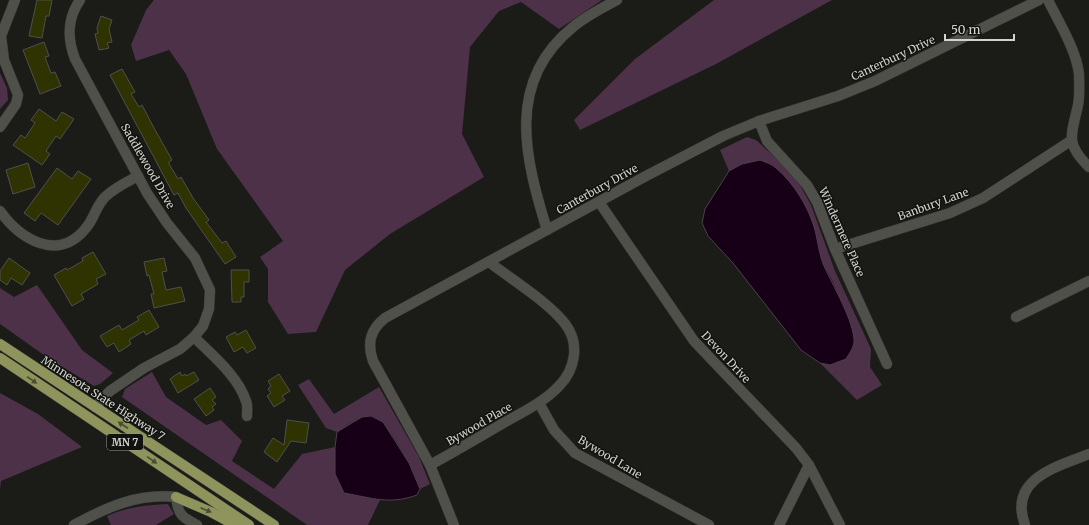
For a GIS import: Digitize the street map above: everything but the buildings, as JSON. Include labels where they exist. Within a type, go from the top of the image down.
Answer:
[{"type":"main road","name":"Minnesota State Highway 7","points":[[0,344],[274,525]]},
{"type":"main road","name":"Minnesota State Highway 7","points":[[0,358],[249,525]]},
{"type":"main road","points":[[176,498],[211,512],[235,525]]},
{"type":"street","points":[[0,127],[16,104],[18,95],[4,60],[1,36],[15,0]]},
{"type":"street","name":"Saddlewood Drive","points":[[80,0],[70,20],[70,47],[75,60],[138,176],[167,223],[195,258],[210,290],[209,309],[203,326],[194,337],[180,349],[144,368],[110,391],[95,407]]},
{"type":"street","points":[[547,230],[527,154],[525,136],[527,104],[533,82],[543,62],[556,43],[573,27],[617,0]]},
{"type":"street","name":"Canterbury Drive","points":[[454,525],[430,466],[373,361],[370,351],[372,332],[385,318],[723,136],[760,121],[838,96],[875,81],[1039,0]]},
{"type":"street","points":[[1048,0],[1076,60],[1078,74],[1078,104],[1071,131],[1072,140],[1077,152],[1089,167]]},
{"type":"street","name":"Windermere Place","points":[[760,121],[767,141],[807,185],[817,202],[835,249],[887,364]]},
{"type":"street","name":"Banbury Lane","points":[[835,249],[950,213],[983,198],[1072,140]]},
{"type":"street","points":[[0,211],[8,222],[31,239],[49,246],[59,245],[77,236],[85,229],[98,205],[106,196],[138,176]]},
{"type":"street","name":"Devon Drive","points":[[599,202],[677,319],[694,341],[785,435],[809,465],[840,525]]},
{"type":"street","points":[[489,262],[558,316],[567,326],[572,338],[574,351],[573,364],[567,377],[539,403]]},
{"type":"street","points":[[1016,317],[1089,281]]},
{"type":"street","points":[[194,337],[227,372],[243,392],[247,402],[247,416]]},
{"type":"street","name":"Bywood Place","points":[[430,466],[539,403]]},
{"type":"street","name":"Bywood Lane","points":[[539,403],[554,430],[576,453],[709,525]]},
{"type":"street","points":[[1025,525],[1021,511],[1022,503],[1029,484],[1043,473],[1089,454]]},
{"type":"street","points":[[779,525],[809,465]]},
{"type":"street","points":[[74,525],[103,509],[131,500],[165,496],[176,498],[177,509],[180,514],[197,525]]},
{"type":"shaded area","points":[[154,0],[602,0],[559,29],[521,2],[499,11],[470,47],[462,134],[484,177],[390,234],[345,270],[316,332],[288,334],[268,302],[268,269],[260,257],[283,241],[217,149],[186,74],[169,50],[136,61],[131,45],[146,10]]},
{"type":"shaded area","points":[[714,0],[832,0],[716,64],[580,130],[574,120],[635,59]]},
{"type":"shaded area","points":[[0,73],[7,88],[8,100],[0,109]]},
{"type":"shaded area","points":[[747,137],[756,140],[779,161],[800,185],[811,205],[835,271],[871,349],[870,367],[882,385],[857,400],[820,363],[830,365],[851,325],[832,280],[824,266],[819,252],[815,230],[808,211],[791,186],[742,164],[729,171],[720,150]]},
{"type":"shaded area","points":[[760,160],[773,165],[783,174],[795,188],[809,213],[815,230],[822,262],[851,325],[854,342],[846,359],[830,365],[820,363],[801,350],[733,263],[708,236],[702,223],[705,209],[729,171],[742,164]]},
{"type":"shaded area","points":[[37,285],[82,350],[113,373],[100,384],[94,386],[51,360],[0,324],[0,288],[14,297]]},
{"type":"shaded area","points":[[152,372],[166,397],[206,425],[221,420],[242,441],[232,461],[274,489],[302,454],[335,447],[335,474],[344,493],[380,500],[368,525],[307,525],[122,397],[125,389]]},
{"type":"shaded area","points":[[309,379],[334,414],[379,387],[419,457],[430,484],[420,489],[400,447],[385,426],[377,419],[370,416],[361,417],[337,432],[326,428],[298,385]]},
{"type":"shaded area","points":[[0,393],[38,414],[82,447],[1,481],[0,490]]},
{"type":"shaded area","points":[[371,416],[383,422],[409,463],[420,489],[417,495],[398,500],[381,500],[344,493],[335,474],[335,447],[337,432],[362,417]]},
{"type":"shaded area","points":[[168,504],[174,514],[156,525],[111,525],[107,516],[122,510],[137,507]]}]
